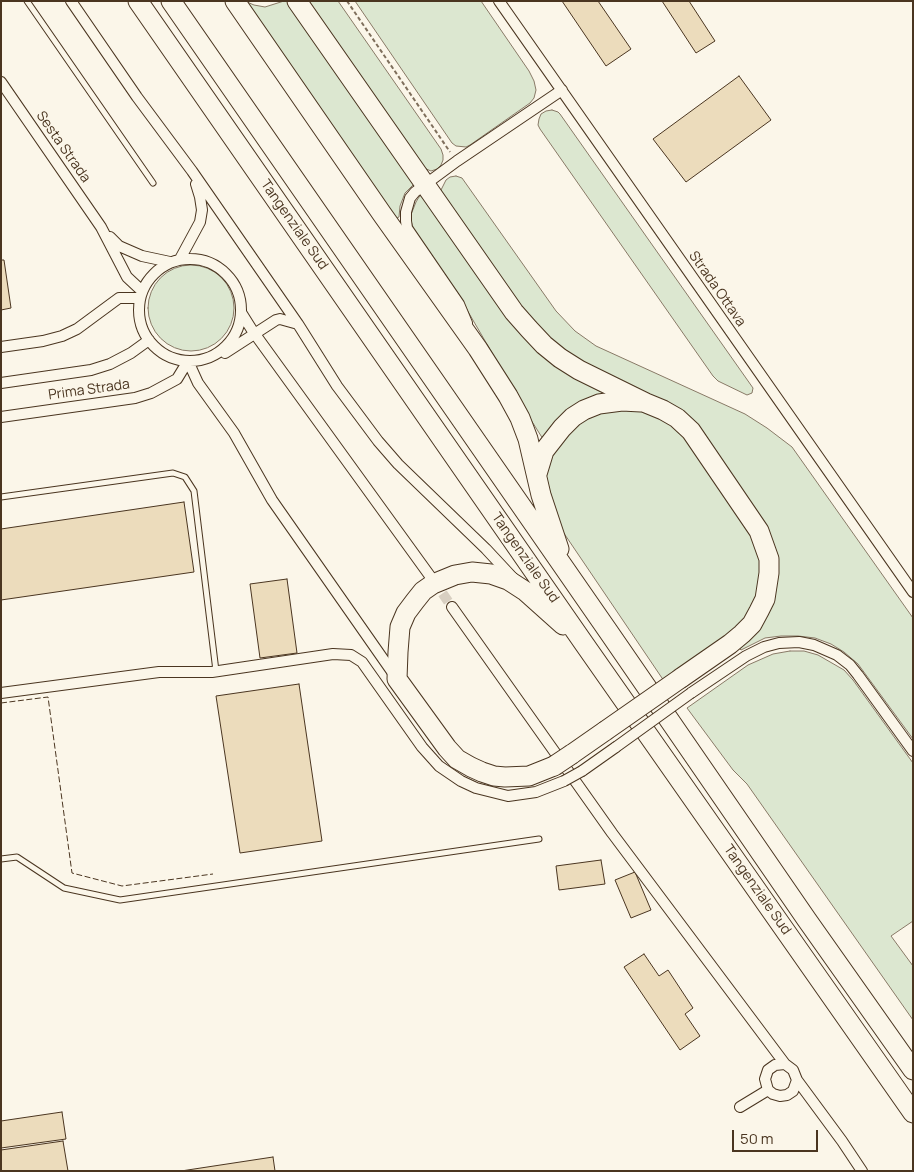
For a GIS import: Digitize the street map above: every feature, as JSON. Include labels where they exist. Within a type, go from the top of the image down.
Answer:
[{"type":"highway","name":"Tangenziale Sud","points":[[138,1],[585,645],[913,1113]]},
{"type":"highway","name":"Tangenziale Sud","points":[[171,1],[807,920],[913,1070]]},
{"type":"highway","points":[[235,1],[478,349],[508,396],[520,418],[528,439],[541,495],[568,574]]},
{"type":"highway","points":[[297,1],[514,312],[544,345],[560,358],[579,370],[677,418],[691,431],[758,531],[769,559],[770,573],[765,599],[752,624],[686,686],[605,731],[572,754],[559,774],[511,777],[494,776],[457,759],[447,748],[398,679],[400,627],[406,613],[423,591],[433,584],[455,575],[472,572],[492,574],[508,580],[525,591],[585,645]]},
{"type":"highway","points":[[537,475],[544,451],[573,417],[599,404],[622,401],[646,403]]},
{"type":"street","points":[[71,1],[298,324],[337,386],[378,441],[398,464],[486,549],[525,591]]},
{"type":"street","name":"Strada Ottava","points":[[499,1],[913,592]]},
{"type":"street","name":"Sesta Strada","points":[[1,82],[101,226],[119,246],[142,256],[175,261]]},
{"type":"street","points":[[478,349],[459,304],[407,228],[406,212],[410,198],[415,192],[457,161],[562,90]]},
{"type":"street","points":[[175,261],[200,222],[202,210],[192,172]]},
{"type":"street","name":"Sesta Strada","points":[[101,226],[127,277],[141,295]]},
{"type":"street","points":[[191,366],[219,352],[232,340],[237,332],[242,314],[241,298],[234,283],[224,271],[211,263],[196,258],[175,261],[158,269],[149,279],[141,295],[139,309],[143,331],[157,349],[191,366],[198,383],[234,433],[272,500],[398,679]]},
{"type":"street","points":[[1,347],[43,341],[62,336],[77,329],[119,298],[141,295]]},
{"type":"street","points":[[242,314],[430,576]]},
{"type":"street","points":[[202,360],[228,351],[276,320],[298,324]]},
{"type":"street","name":"Prima Strada","points":[[1,383],[91,370],[110,364],[131,353],[149,340]]},
{"type":"street","name":"Prima Strada","points":[[1,417],[135,398],[151,394],[177,379],[191,366],[228,351]]},
{"type":"street","points":[[452,607],[612,833],[785,1064],[793,1070],[797,1080],[842,1140],[862,1171]]},
{"type":"street","points":[[1,693],[159,672],[216,672],[333,654],[351,655],[362,662],[422,747],[439,766],[461,781],[476,788],[508,796],[536,792],[559,774],[582,771],[616,747],[686,686],[764,647],[779,643],[799,642],[814,645],[837,655],[850,665],[913,751]]},
{"type":"street","points":[[785,1064],[775,1065],[768,1070],[764,1080],[768,1090],[780,1096],[787,1095],[793,1091],[797,1080]]},
{"type":"street","points":[[740,1107],[768,1090]]},
{"type":"lane","points":[[26,1],[153,183]]},
{"type":"lane","points":[[1,497],[173,473],[185,477],[194,491],[216,672]]},
{"type":"lane","points":[[1,859],[17,858],[64,888],[120,900],[539,839]]},
{"type":"path","points":[[347,1],[457,161]]},
{"type":"green space","points":[[289,1],[415,183],[405,193],[400,206],[399,217],[395,217],[247,3],[265,7]]},
{"type":"green space","points":[[307,1],[338,1],[441,149],[443,160],[437,169],[431,171],[424,168]]},
{"type":"green space","points":[[355,1],[481,1],[529,71],[536,90],[534,98],[530,103],[470,145],[466,147],[456,146],[452,143]]},
{"type":"green space","points":[[552,110],[560,114],[753,388],[752,393],[747,395],[718,381],[713,376],[540,129],[538,125],[541,114]]},
{"type":"green space","points":[[456,176],[462,178],[556,311],[575,331],[596,346],[745,414],[792,447],[913,618],[913,739],[858,664],[831,644],[815,638],[781,636],[765,638],[741,650],[739,648],[777,571],[697,428],[571,357],[554,344],[523,310],[443,196],[441,190],[446,180]]},
{"type":"green space","points":[[424,193],[509,317],[614,393],[543,439],[463,303],[415,235],[410,217],[416,202]]},
{"type":"green space","points":[[183,265],[199,265],[208,268],[222,277],[231,291],[234,308],[231,325],[222,339],[208,348],[199,351],[183,351],[167,344],[155,332],[148,316],[148,300],[155,284],[167,272]]},
{"type":"green space","points":[[609,409],[646,410],[679,428],[753,533],[761,554],[761,584],[751,613],[734,632],[664,681],[559,526],[546,476],[551,454],[576,424]]},
{"type":"green space","points":[[804,651],[818,655],[844,670],[913,763],[913,921],[891,936],[913,966],[913,1020],[747,784],[733,770],[687,708],[748,665],[773,654]]},
{"type":"building","points":[[562,1],[598,1],[631,49],[606,66]]},
{"type":"building","points":[[662,1],[689,1],[715,41],[696,53]]},
{"type":"building","points":[[739,76],[771,120],[686,182],[653,139]]},
{"type":"building","points":[[1,260],[4,260],[11,308],[1,310]]},
{"type":"building","points":[[184,502],[194,572],[1,600],[1,529]]},
{"type":"building","points":[[287,579],[297,653],[260,658],[250,584]]},
{"type":"building","points":[[299,684],[322,841],[240,853],[216,696]]},
{"type":"building","points":[[601,860],[605,884],[559,890],[556,866]]},
{"type":"building","points":[[635,872],[651,910],[631,918],[615,880]]},
{"type":"building","points":[[644,954],[659,976],[668,970],[693,1008],[685,1014],[700,1036],[680,1050],[624,967]]},
{"type":"building","points":[[62,1112],[66,1139],[1,1148],[1,1121]]},
{"type":"building","points":[[63,1141],[68,1171],[1,1171],[1,1150]]},
{"type":"building","points":[[273,1157],[275,1171],[181,1171]]},
{"type":"tunnel","points":[[434,581],[452,607]]},
{"type":"fence","points":[[1,703],[48,697],[72,873],[122,886],[213,874]]}]
